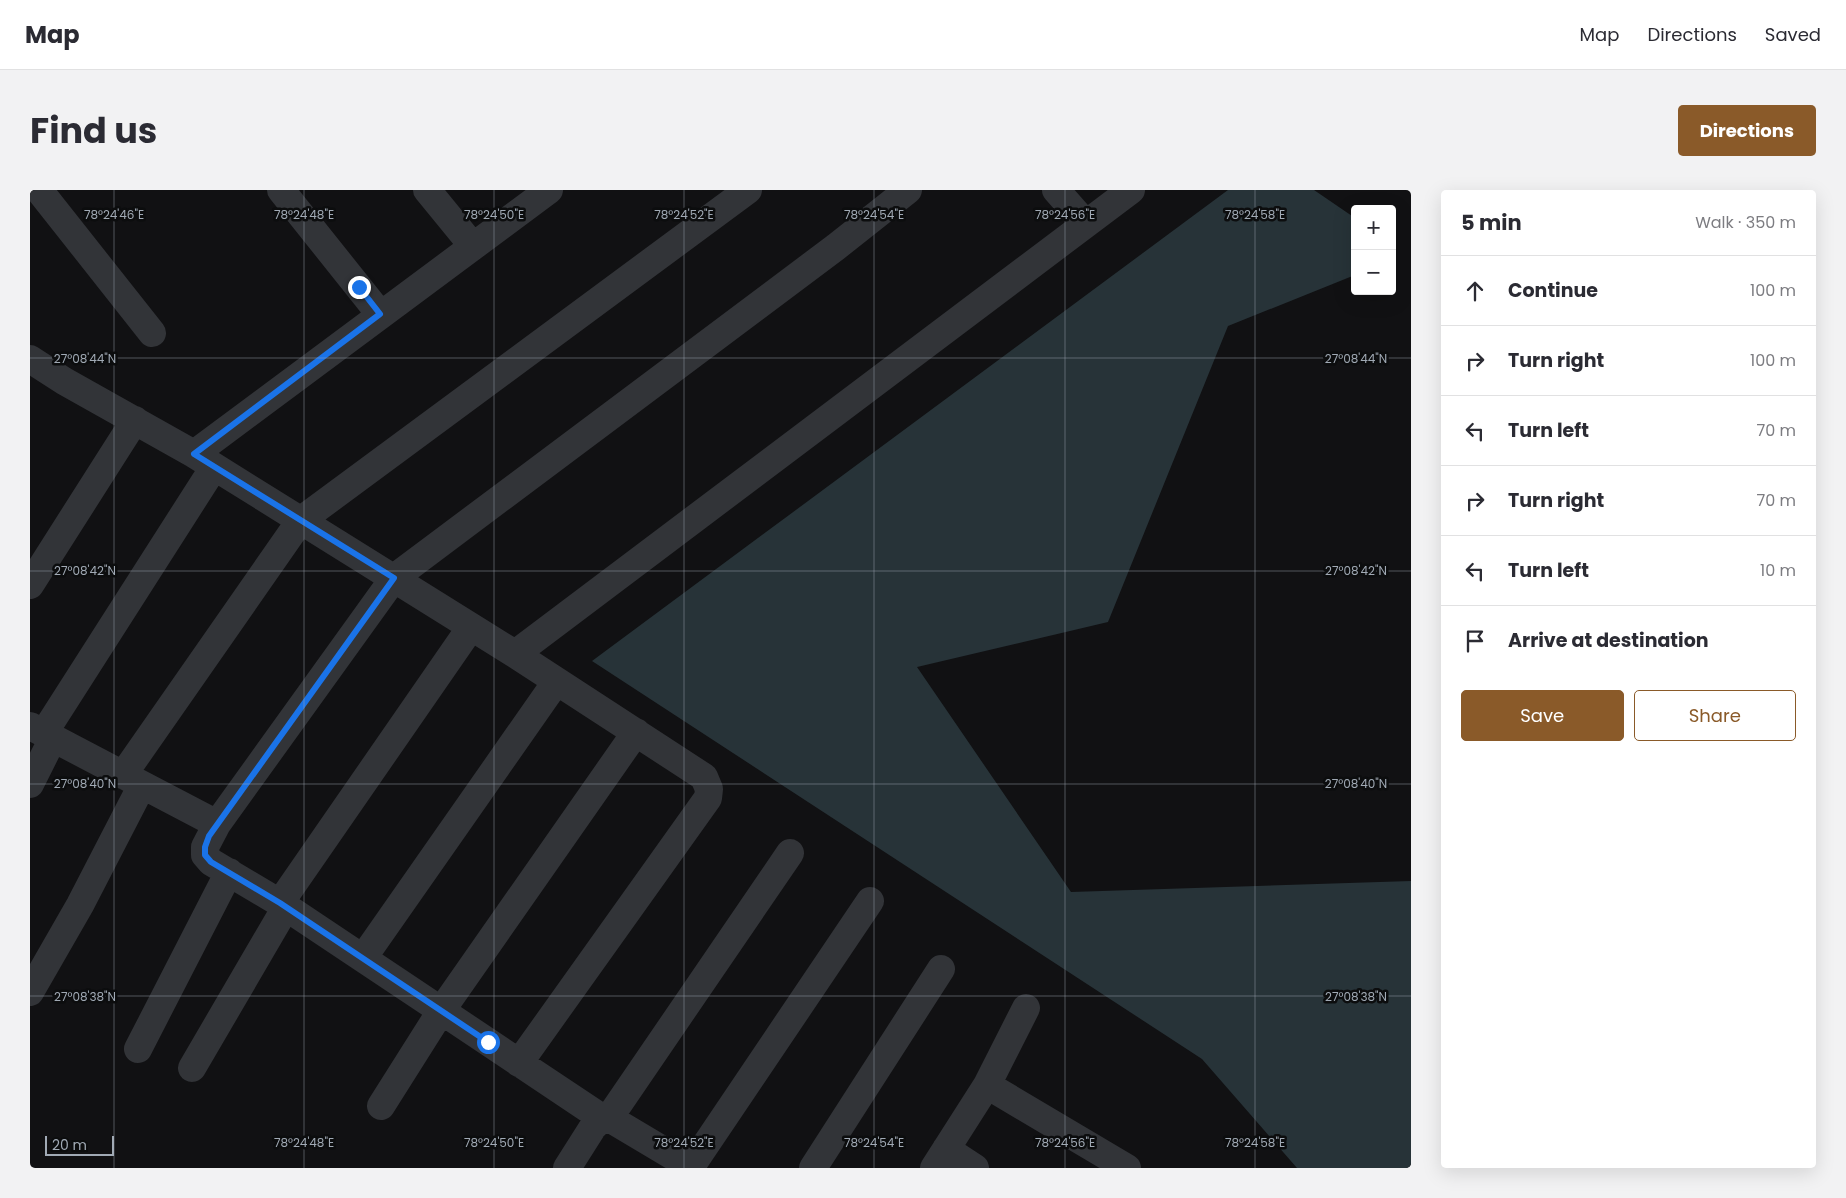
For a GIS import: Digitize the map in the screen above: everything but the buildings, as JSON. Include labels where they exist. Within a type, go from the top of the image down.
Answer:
[{"type":"street","points":[[39,190],[152,333]]},
{"type":"street","points":[[281,190],[380,314]]},
{"type":"street","points":[[426,190],[472,245]]},
{"type":"street","points":[[30,784],[42,733],[204,461],[380,314],[549,190]]},
{"type":"street","points":[[30,992],[85,896],[133,780],[300,520],[748,190]]},
{"type":"street","points":[[870,901],[691,1168],[606,1118],[519,1063],[283,905],[229,872],[205,855],[205,847],[217,824],[394,578],[836,247],[908,190]]},
{"type":"street","points":[[1056,190],[1086,224]]},
{"type":"street","points":[[515,654],[1130,190]]},
{"type":"street","points":[[31,363],[135,420],[204,461],[471,626],[704,776],[709,789],[708,798],[519,1063]]},
{"type":"street","points":[[30,585],[135,420]]},
{"type":"street","points":[[192,1068],[283,905],[471,626]]},
{"type":"street","points":[[362,958],[556,682]]},
{"type":"street","points":[[381,1106],[441,1011],[636,732]]},
{"type":"street","points":[[42,733],[217,824]]},
{"type":"street","points":[[567,1168],[593,1128],[606,1118],[790,853]]},
{"type":"street","points":[[138,1049],[229,872]]},
{"type":"street","points":[[814,1168],[942,969]]},
{"type":"street","points":[[976,1168],[940,1159],[987,1085],[1026,1008]]},
{"type":"street","points":[[987,1085],[1127,1168]]},
{"type":"shaded area","points":[[1228,190],[1314,190],[1351,215],[1351,277],[1228,326],[1108,622],[917,667],[1071,892],[1411,881],[1411,1168],[1297,1168],[1202,1059],[592,661]]},
{"type":"route","points":[[359,287],[380,314],[194,454],[394,578],[209,836],[205,847],[205,855],[211,862],[280,903],[488,1042]]}]
